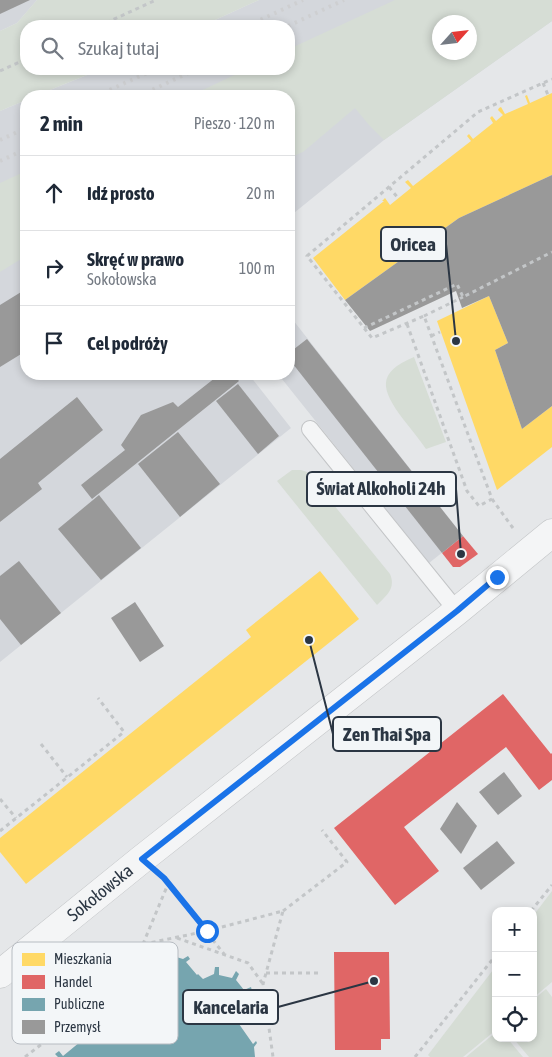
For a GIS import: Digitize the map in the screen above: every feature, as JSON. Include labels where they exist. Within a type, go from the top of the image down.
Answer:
[{"type":"street","name":"Sokołowska","points":[[40,942],[457,611],[552,533]]},
{"type":"street","name":"Sokołowska","points":[[0,974],[12,964]]},
{"type":"lane","points":[[310,429],[457,611]]},
{"type":"path","points":[[112,20],[156,0]]},
{"type":"path","points":[[0,71],[20,62]]},
{"type":"path","points":[[552,79],[478,112],[307,256],[372,338],[462,298],[552,252]]},
{"type":"path","points":[[543,83],[548,94]]},
{"type":"path","points":[[389,187],[398,198]]},
{"type":"path","points":[[364,328],[457,284],[462,298]]},
{"type":"path","points":[[424,316],[492,499],[516,532]]},
{"type":"path","points":[[407,324],[467,491],[478,506],[492,499]]},
{"type":"path","points":[[431,336],[440,332]]},
{"type":"path","points":[[0,831],[124,732],[98,698]]},
{"type":"path","points":[[41,744],[68,777]]},
{"type":"path","points":[[0,799],[16,818]]},
{"type":"path","points":[[155,942],[207,931],[283,911],[347,862],[322,830]]},
{"type":"path","points":[[142,859],[168,883],[224,954]]},
{"type":"path","points":[[145,942],[168,883]]},
{"type":"path","points":[[534,907],[552,885]]},
{"type":"path","points":[[273,1057],[263,984],[283,911]]},
{"type":"path","points":[[176,938],[248,963],[263,984]]},
{"type":"path","points":[[415,1057],[492,960]]},
{"type":"path","points":[[266,973],[318,973]]},
{"type":"path","points":[[25,1057],[43,1044]]},
{"type":"shaded area","points":[[0,0],[37,0],[17,23],[0,31]]},
{"type":"shaded area","points":[[37,0],[259,0],[215,20],[20,20],[20,75],[87,75],[50,90],[20,90],[20,103],[0,111],[0,31],[17,23]]},
{"type":"shaded area","points":[[259,0],[552,0],[552,21],[384,140],[295,212],[295,90],[50,90],[87,75],[295,75],[295,20],[215,20]]},
{"type":"shaded area","points":[[395,0],[552,0],[552,21],[384,140],[355,108],[303,152],[295,155],[295,90],[203,90],[234,75],[295,75],[295,46]]},
{"type":"shaded area","points":[[20,103],[20,380],[253,380],[291,428],[0,662],[0,111]]},
{"type":"shaded area","points":[[20,174],[20,260],[0,272],[0,183]]},
{"type":"shaded area","points":[[295,323],[463,536],[429,563],[283,380],[295,380]]},
{"type":"shaded area","points":[[414,357],[446,442],[426,449],[390,399],[386,383],[393,369]]},
{"type":"shaded area","points":[[292,470],[307,472],[390,574],[392,579],[391,587],[377,605],[277,481]]},
{"type":"shaded area","points":[[552,891],[552,982],[537,995],[537,952],[537,911]]},
{"type":"shaded area","points":[[492,971],[492,1033],[463,1057],[430,1057],[428,1055]]},
{"type":"shaded area","points":[[546,989],[552,997],[552,1057],[529,1057],[516,1042],[537,1042],[537,997]]},
{"type":"shaded area","points":[[492,1035],[492,1042],[510,1042],[523,1057],[466,1057]]},
{"type":"building: Mieszkania","points":[[552,93],[552,175],[459,218],[345,300],[313,258],[384,201],[382,201],[385,198],[390,205],[411,188],[405,182],[408,180],[413,186],[471,141],[467,136],[469,134],[473,139],[493,123],[490,118],[492,116],[496,121],[503,115],[498,110],[499,108],[501,107],[505,114],[528,104],[525,96],[527,95],[530,103]]},
{"type":"building: Mieszkania","points":[[489,296],[508,343],[495,350],[522,429],[552,406],[552,447],[497,490],[437,321]]},
{"type":"building: Mieszkania","points":[[320,571],[359,619],[26,884],[0,852],[0,838],[251,637],[246,630]]},
{"type":"building: Handel","points":[[463,536],[478,554],[460,567],[453,567],[442,553]]},
{"type":"building: Handel","points":[[503,694],[552,753],[552,780],[539,790],[506,747],[404,827],[439,871],[395,905],[334,828]]},
{"type":"building: Handel","points":[[334,952],[389,952],[390,1039],[381,1039],[381,1050],[335,1050]]},
{"type":"building: Publiczne","points":[[188,956],[190,959],[186,962],[203,979],[214,974],[215,967],[219,967],[219,975],[232,978],[236,971],[239,974],[236,980],[244,990],[251,987],[252,991],[246,994],[246,1010],[254,1012],[253,1016],[246,1014],[239,1024],[253,1044],[256,1041],[257,1043],[254,1047],[255,1057],[58,1057],[55,1054],[59,1051],[63,1056],[78,1044],[178,1044],[178,958],[183,959]]},
{"type":"building: Przemysł","points":[[0,0],[30,0],[0,14]]},
{"type":"building: Przemysł","points":[[552,175],[552,406],[522,429],[495,350],[508,343],[489,296],[462,308],[456,291],[370,331],[345,300],[459,218]]},
{"type":"building: Przemysł","points":[[20,293],[20,355],[0,367],[0,305]]},
{"type":"building: Przemysł","points":[[307,339],[463,536],[442,553],[295,367],[295,348]]},
{"type":"building: Przemysł","points":[[212,380],[239,381],[92,499],[81,485],[125,450],[121,445],[141,415],[173,402],[178,407]]},
{"type":"building: Przemysł","points":[[238,384],[279,436],[258,454],[216,401]]},
{"type":"building: Przemysł","points":[[77,397],[103,430],[38,483],[42,489],[0,522],[0,459]]},
{"type":"building: Przemysł","points":[[178,432],[220,484],[180,517],[138,464]]},
{"type":"building: Przemysł","points":[[99,495],[141,548],[101,580],[58,529]]},
{"type":"building: Przemysł","points":[[19,561],[61,613],[21,645],[0,619],[0,576]]},
{"type":"building: Przemysł","points":[[135,602],[164,646],[140,662],[111,618]]},
{"type":"building: Przemysł","points":[[504,772],[522,796],[498,815],[479,792]]},
{"type":"building: Przemysł","points":[[457,802],[477,826],[461,854],[440,829]]},
{"type":"building: Przemysł","points":[[497,841],[515,863],[481,890],[463,868]]},
{"type":"railway","points":[[260,20],[303,0]]},
{"type":"railway","points":[[295,23],[344,0]]},
{"type":"railway","points":[[109,90],[143,75]]},
{"type":"railway","points":[[152,90],[184,75]]},
{"type":"railway","points":[[0,140],[20,131]]},
{"type":"railway","points":[[0,161],[20,152]]},
{"type":"place","name":"Oricea","points":[[456,341]]},
{"type":"place","name":"Świat Alkoholi 24h","points":[[461,554]]},
{"type":"place","name":"Zen Thai Spa","points":[[309,640]]},
{"type":"place","name":"Kancelaria","points":[[374,981]]},
{"type":"route","points":[[207,931],[164,878],[142,859],[457,611],[497,577]]}]
